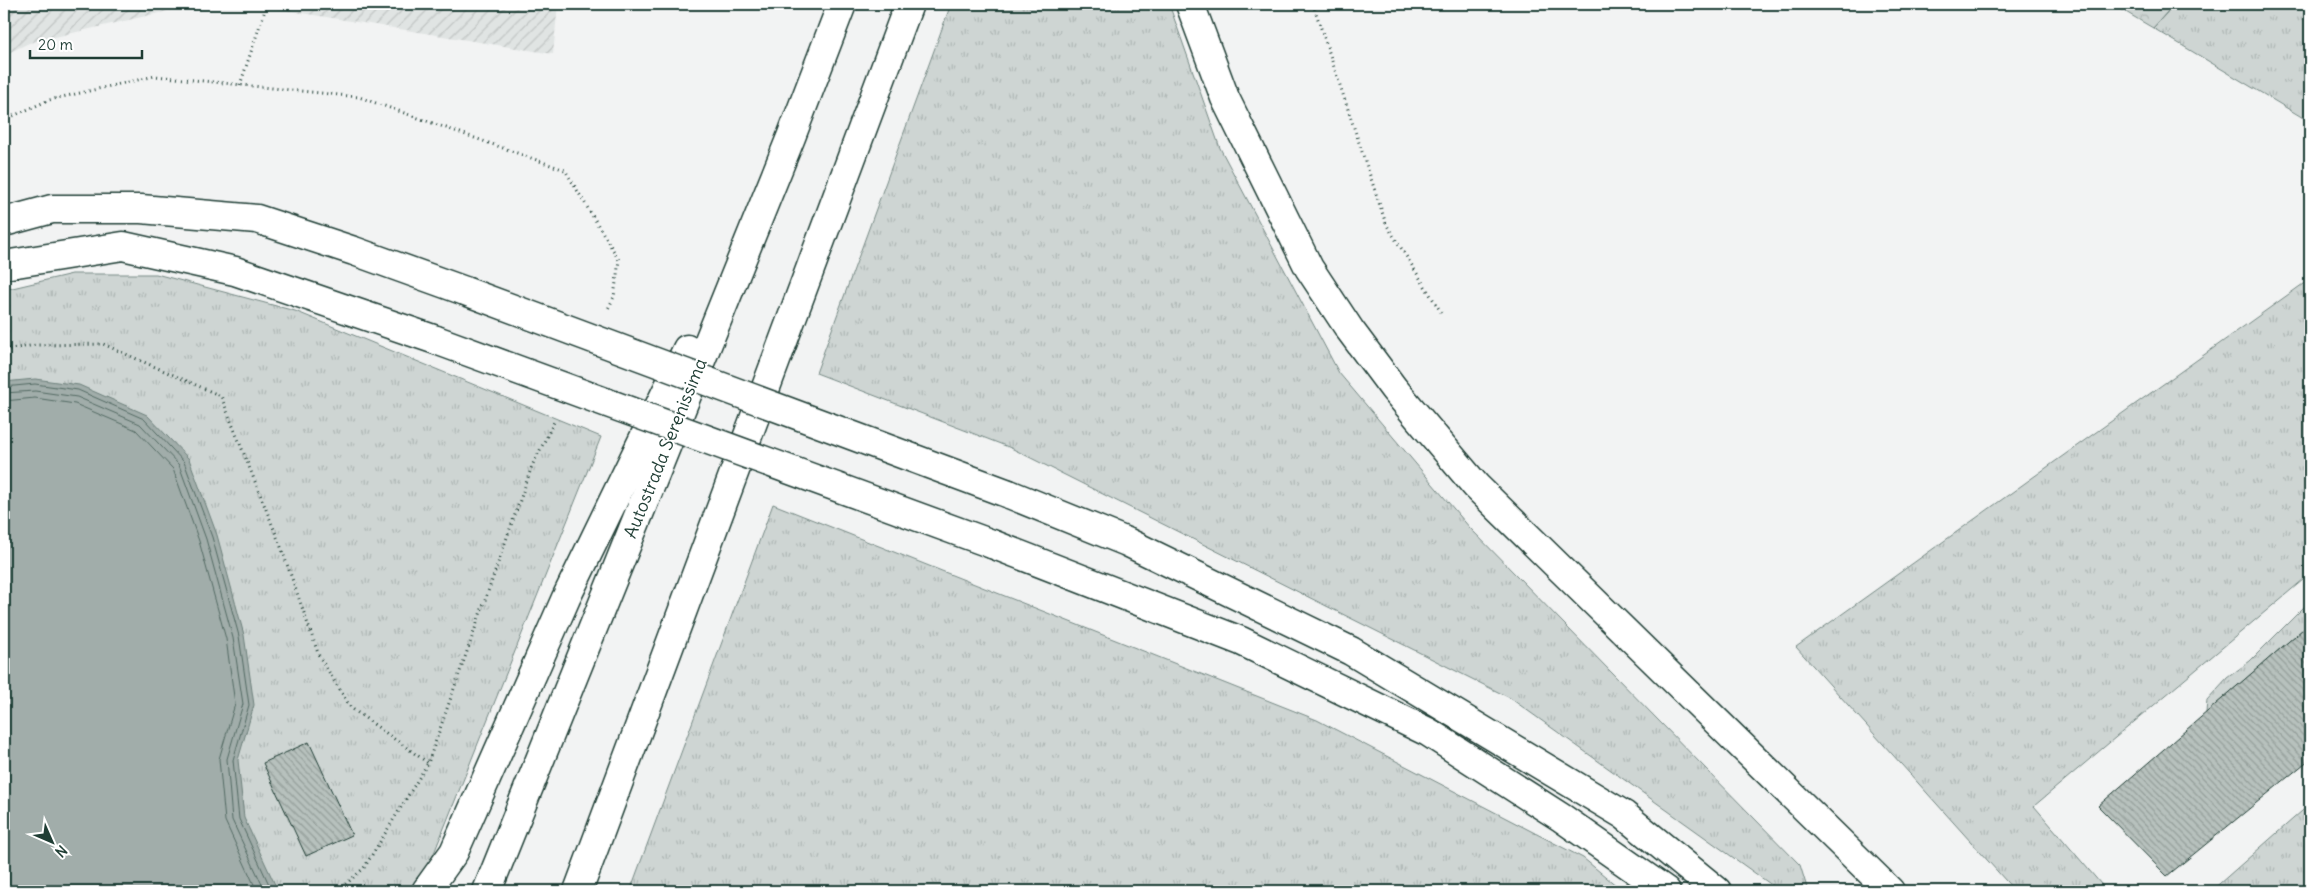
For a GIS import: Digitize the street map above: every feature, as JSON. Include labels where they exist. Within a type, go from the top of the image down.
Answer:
[{"type":"highway","name":"Autostrada Serenissima","points":[[486,891],[791,137],[842,4]]},
{"type":"highway","points":[[578,891],[908,4]]},
{"type":"highway","points":[[1190,4],[1225,98],[1308,268],[1350,330],[1394,389],[1476,486],[1890,891]]},
{"type":"highway","points":[[426,891],[454,852],[566,598],[791,137]]},
{"type":"highway","points":[[4,222],[52,209],[141,209],[257,219],[465,291],[1009,494],[1127,542],[1351,651],[1624,815],[1717,891]]},
{"type":"highway","points":[[4,266],[123,246],[235,271],[436,340],[992,544],[1241,641],[1428,732],[1562,818],[1666,891]]},
{"type":"path","points":[[240,85],[267,4]]},
{"type":"path","points":[[1313,4],[1386,224],[1441,312]]},
{"type":"path","points":[[4,350],[36,344],[103,344],[221,396],[281,547],[319,656],[351,708],[428,763],[364,868],[338,891]]},
{"type":"shaded area","points":[[4,4],[198,4],[29,43],[4,55]]},
{"type":"shaded area","points":[[246,4],[558,4],[553,54]]},
{"type":"green space","points":[[951,4],[1169,4],[1220,148],[1339,373],[1470,528],[1800,865],[1808,891],[1780,891],[1510,698],[1011,448],[816,373]]},
{"type":"green space","points":[[2112,4],[2174,4],[2153,28]]},
{"type":"green space","points":[[2175,4],[2310,4],[2310,122],[2153,28]]},
{"type":"green space","points":[[72,274],[156,274],[295,311],[601,437],[428,868],[407,891],[4,891],[4,290]]},
{"type":"green space","points":[[2310,279],[2310,574],[2034,806],[2107,891],[2015,891],[1796,647]]},
{"type":"green space","points":[[773,504],[1317,720],[1583,858],[1623,891],[630,891]]},
{"type":"green space","points":[[2310,601],[2310,623],[2206,713],[2207,700],[2227,678],[2250,661]]},
{"type":"green space","points":[[2310,804],[2310,891],[2211,891]]},
{"type":"water","points":[[35,379],[79,385],[147,415],[189,459],[217,535],[244,635],[254,705],[238,760],[244,818],[278,891],[4,891],[4,382]]},
{"type":"building","points":[[2310,623],[2310,759],[2167,876],[2098,806]]},
{"type":"building","points":[[309,742],[352,835],[306,856],[263,763]]}]
